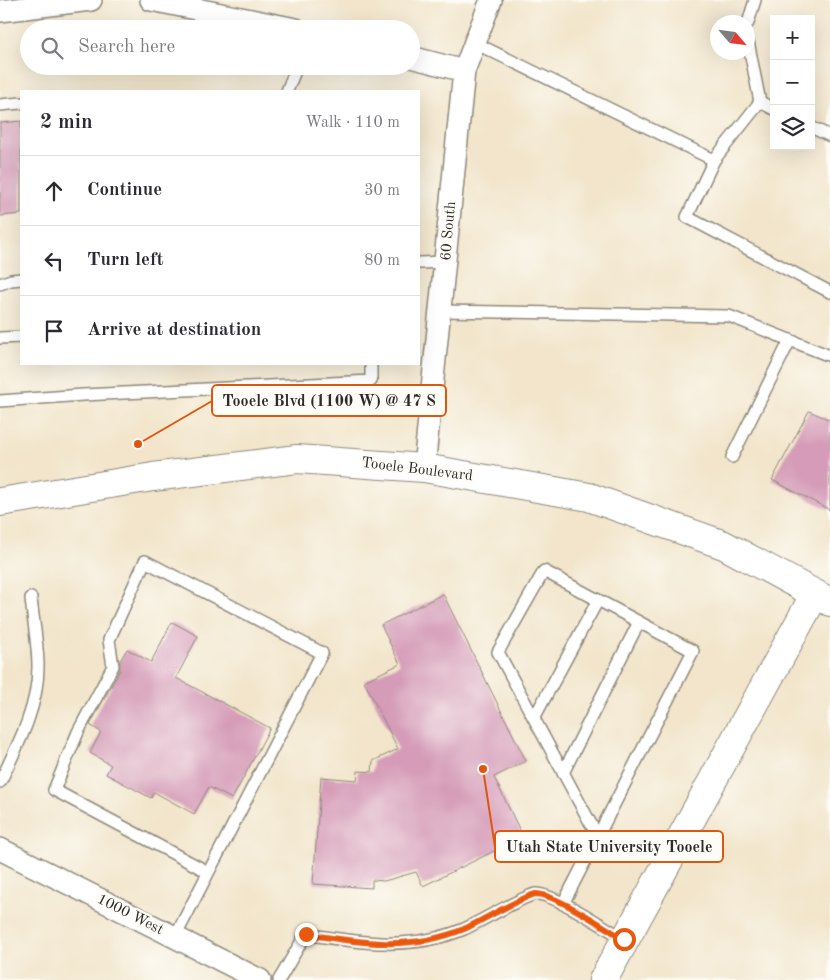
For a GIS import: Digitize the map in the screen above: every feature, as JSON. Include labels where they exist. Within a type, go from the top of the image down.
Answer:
[{"type":"street","points":[[0,11],[91,0]]},
{"type":"street","points":[[151,0],[251,20]]},
{"type":"street","name":"60 South","points":[[424,468],[464,70],[473,42],[491,0]]},
{"type":"street","points":[[420,59],[464,70]]},
{"type":"street","name":"Tooele Boulevard","points":[[0,502],[153,477],[297,459],[424,468],[589,496],[724,545],[822,598]]},
{"type":"street","points":[[603,980],[624,939],[822,598]]},
{"type":"street","name":"1000 West","points":[[0,849],[260,980]]},
{"type":"lane","points":[[750,15],[755,0]]},
{"type":"lane","points":[[473,42],[714,160]]},
{"type":"lane","points":[[752,60],[760,102],[714,160],[687,217],[830,292]]},
{"type":"lane","points":[[287,90],[293,75]]},
{"type":"lane","points":[[0,105],[20,102]]},
{"type":"lane","points":[[760,102],[770,107]]},
{"type":"lane","points":[[815,129],[830,136]]},
{"type":"lane","points":[[420,263],[446,262]]},
{"type":"lane","points":[[0,284],[20,279]]},
{"type":"lane","points":[[441,311],[729,316],[830,356]]},
{"type":"lane","points":[[0,338],[20,337]]},
{"type":"lane","points":[[732,457],[790,340]]},
{"type":"lane","points":[[0,402],[83,395],[371,381],[371,365]]},
{"type":"lane","points":[[174,937],[208,872],[322,653],[145,562],[109,640],[113,666],[78,732],[54,790],[208,872]]},
{"type":"lane","points":[[564,904],[693,651],[544,572],[498,652],[598,837]]},
{"type":"lane","points":[[0,782],[24,731],[35,698],[38,666],[31,598]]},
{"type":"lane","points":[[534,718],[598,600]]},
{"type":"lane","points":[[563,773],[639,622]]},
{"type":"lane","points":[[279,980],[306,934],[362,943],[415,943],[462,930],[535,894],[551,897],[624,939]]},
{"type":"building","points":[[20,121],[20,214],[0,216],[0,123]]},
{"type":"building","points":[[809,411],[830,420],[830,510],[772,480]]},
{"type":"building","points":[[443,594],[526,761],[494,777],[523,837],[423,886],[416,872],[384,881],[372,880],[372,888],[313,884],[321,777],[357,780],[358,771],[372,772],[373,761],[398,749],[364,681],[400,664],[381,625]]},
{"type":"building","points":[[172,622],[198,636],[176,678],[270,728],[232,799],[209,787],[194,814],[154,792],[151,798],[106,774],[111,765],[90,753],[101,732],[90,725],[120,670],[120,661],[127,649],[151,662]]},
{"type":"place","name":"Tooele Blvd (1100 W) @ 47 S","points":[[138,444]]},
{"type":"place","name":"Utah State University Tooele","points":[[483,769]]},
{"type":"route","points":[[306,934],[362,943],[415,943],[462,930],[535,894],[551,897],[624,939]]}]
